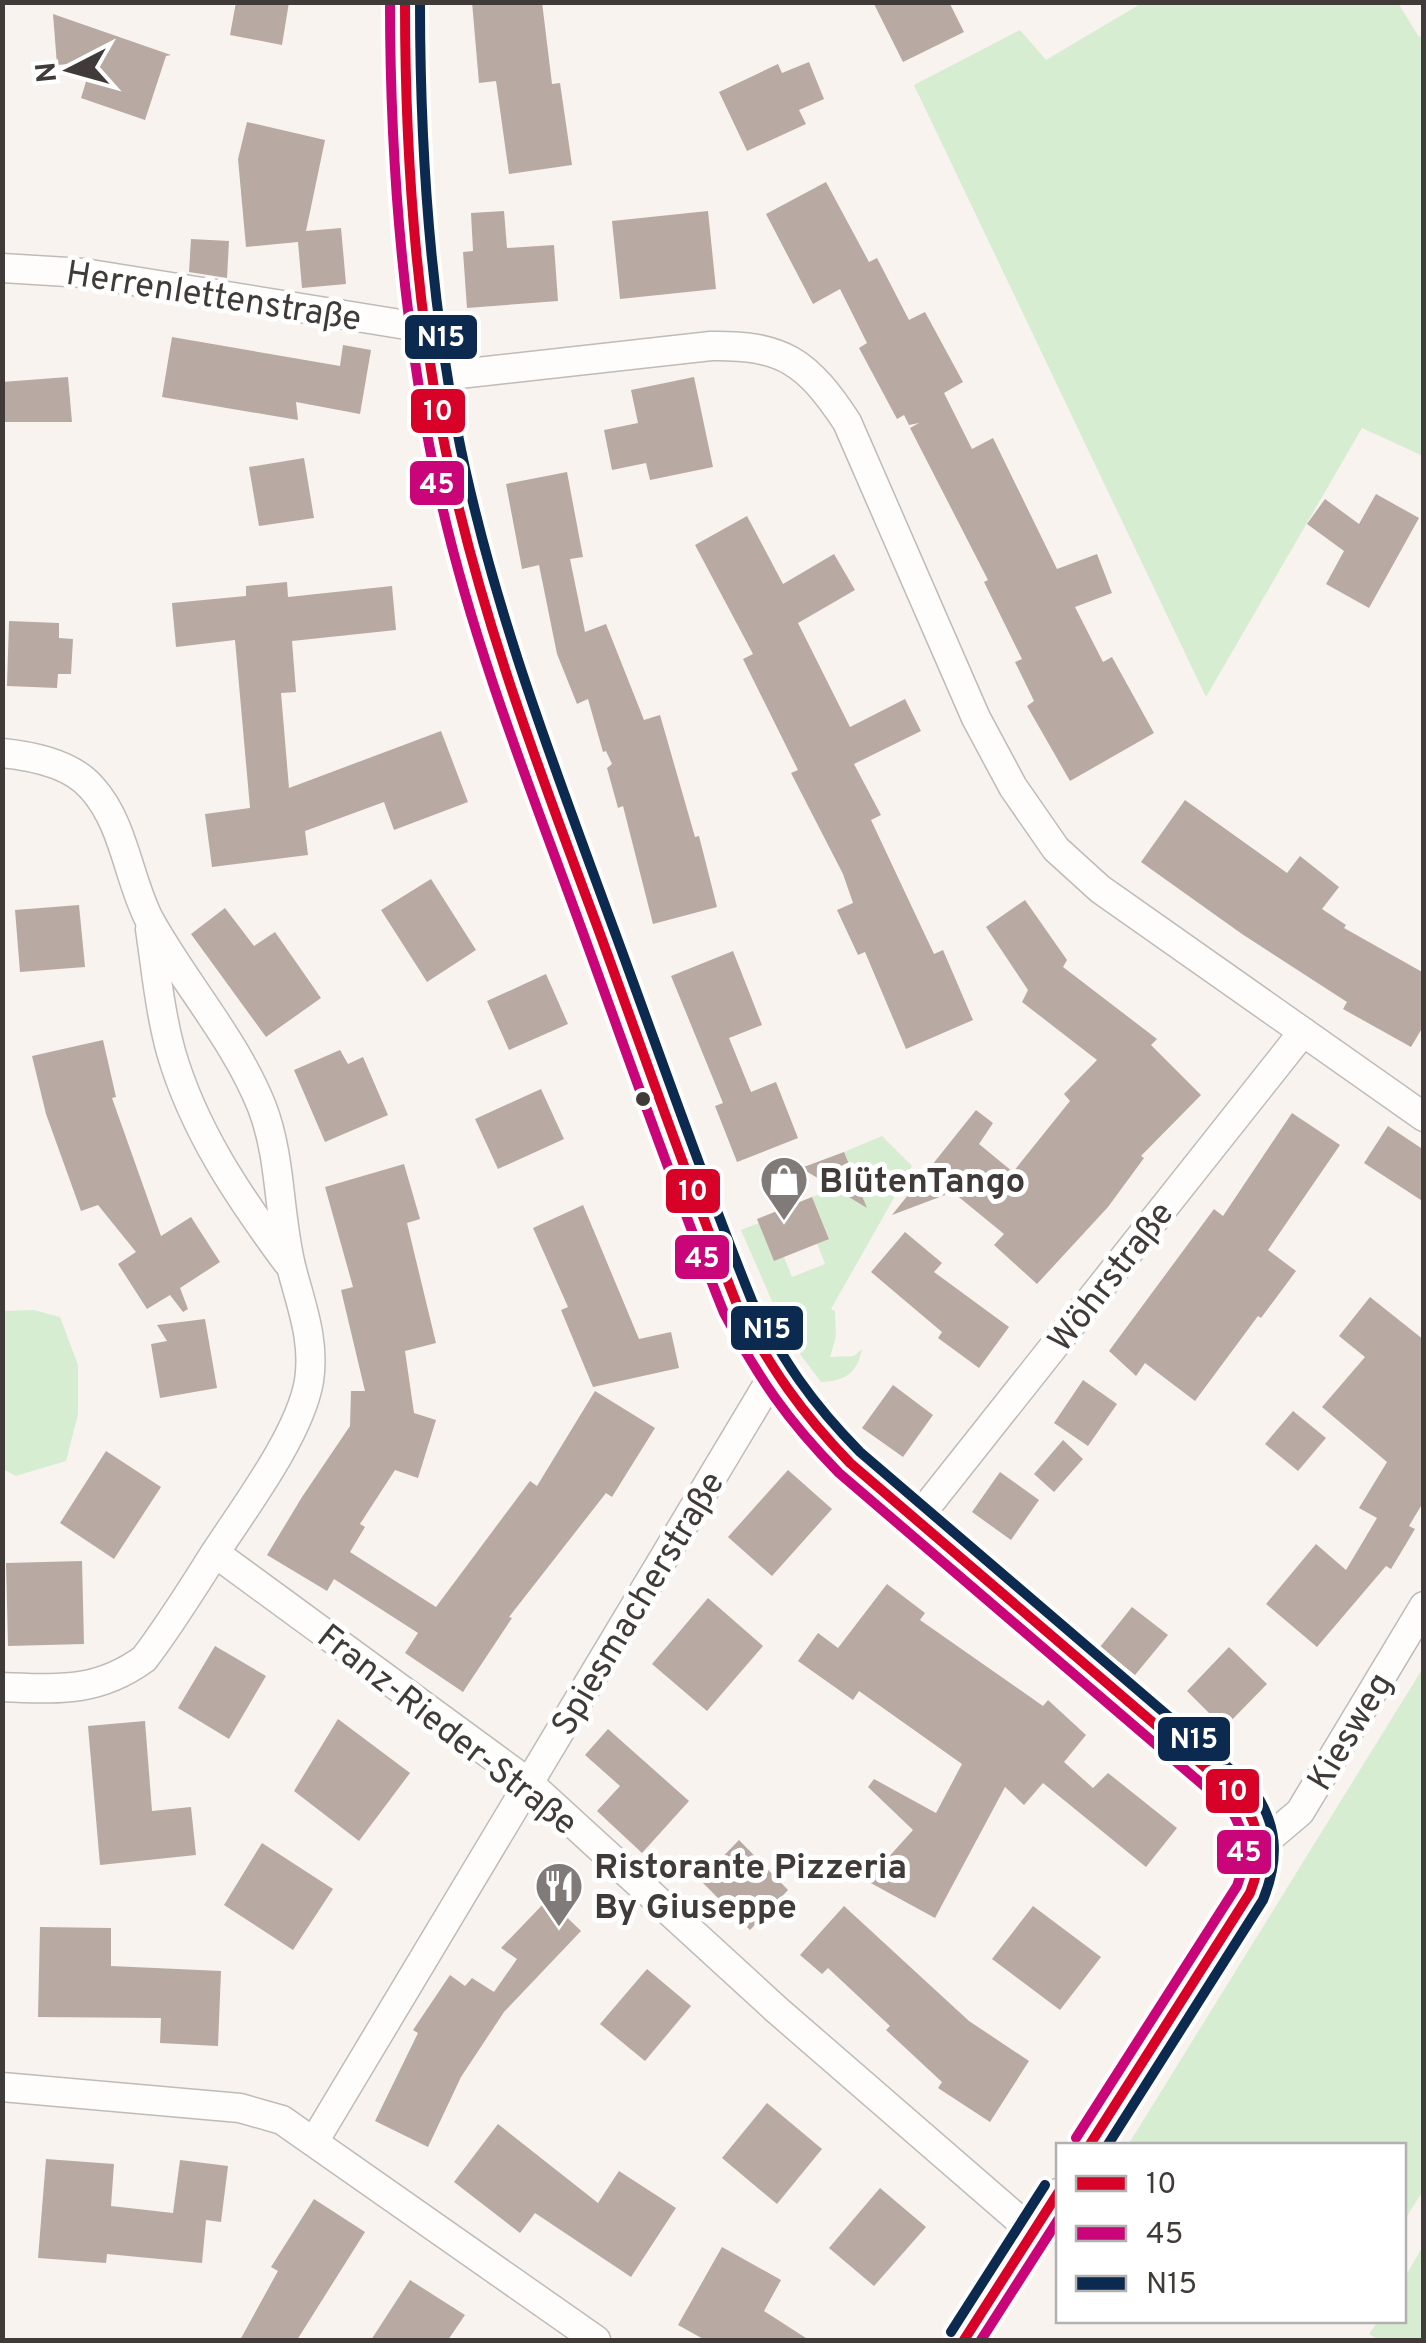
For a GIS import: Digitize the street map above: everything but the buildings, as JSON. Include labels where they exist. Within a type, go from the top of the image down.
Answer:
[{"type":"street","points":[[405,2],[409,178],[425,328],[450,474],[474,575],[512,694],[738,1307],[774,1374],[850,1464],[1241,1798],[1254,1817],[1262,1845],[1261,1867],[1250,1893],[1091,2143]]},
{"type":"street","name":"Herrenlettenstraße","points":[[2,268],[84,273],[425,328]]},
{"type":"street","points":[[432,377],[711,346],[750,345],[774,351],[799,365],[825,390],[847,422],[976,718],[1014,787],[1056,849],[1100,889],[1424,1117]]},
{"type":"street","points":[[2,753],[41,760],[67,770],[91,786],[106,808],[148,918],[245,1068],[263,1110],[275,1154],[292,1268],[311,1345],[308,1384],[292,1426],[263,1479],[144,1659],[122,1675],[95,1685],[68,1689],[2,1687]]},
{"type":"street","points":[[148,918],[171,1052],[189,1104],[241,1199],[292,1268]]},
{"type":"street","name":"Wöhrstraße","points":[[916,1519],[1302,1032]]},
{"type":"street","name":"Spiesmacherstraße","points":[[314,2140],[774,1374]]},
{"type":"street","name":"Franz-Rieder-Straße","points":[[215,1554],[529,1783],[777,2010],[1033,2232]]},
{"type":"street","name":"Kiesweg","points":[[1262,1845],[1300,1812],[1424,1606]]},
{"type":"street","points":[[2,2087],[240,2108],[282,2120],[596,2340]]},
{"type":"street","points":[[964,2340],[1056,2196]]},
{"type":"green space","points":[[1142,3],[1398,3],[1419,37],[1423,35],[1423,456],[1362,428],[1206,697],[914,85],[1020,30],[1046,60]]},
{"type":"green space","points":[[882,1136],[912,1166],[831,1309],[835,1311],[836,1336],[830,1357],[854,1356],[862,1349],[857,1364],[844,1377],[821,1382],[782,1330],[741,1230],[759,1223],[774,1260],[784,1257],[792,1277],[825,1264],[817,1243],[829,1238],[812,1197],[855,1180],[844,1152]]},
{"type":"green space","points":[[34,1310],[60,1317],[78,1365],[78,1414],[66,1461],[16,1476],[3,1469],[3,1311]]},
{"type":"green space","points":[[1423,1668],[1424,2189],[1406,2218],[1406,2143],[1129,2143]]},
{"type":"green space","points":[[1423,2246],[1423,2340],[1379,2340],[1369,2334],[1377,2323],[1406,2323],[1406,2276]]},
{"type":"transit line","name":"45","points":[[390,2],[396,192],[409,318],[429,444],[455,559],[522,768],[724,1313],[775,1398],[839,1473],[1230,1808],[1240,1827],[1244,1855],[1237,1886],[1076,2138]]},
{"type":"transit line","name":"10","points":[[405,2],[409,164],[424,325],[442,432],[472,558],[530,742],[738,1307],[788,1389],[850,1463],[1241,1798],[1257,1833],[1259,1856],[1250,1893],[1091,2143]]},
{"type":"transit line","name":"N15","points":[[420,2],[424,164],[433,271],[447,377],[471,493],[504,617],[544,738],[752,1301],[800,1381],[860,1452],[1251,1787],[1267,1814],[1274,1855],[1263,1900],[1109,2143]]},
{"type":"transit line","name":"N15","points":[[951,2332],[1045,2185]]},
{"type":"transit line","name":"10","points":[[964,2340],[1056,2196]]},
{"type":"transit line","name":"45","points":[[981,2340],[1056,2223]]},
{"type":"place","name":"BlütenTango","points":[[784,1222]]},
{"type":"place","name":"Ristorante Pizzeria By Giuseppe","points":[[559,1928]]}]
